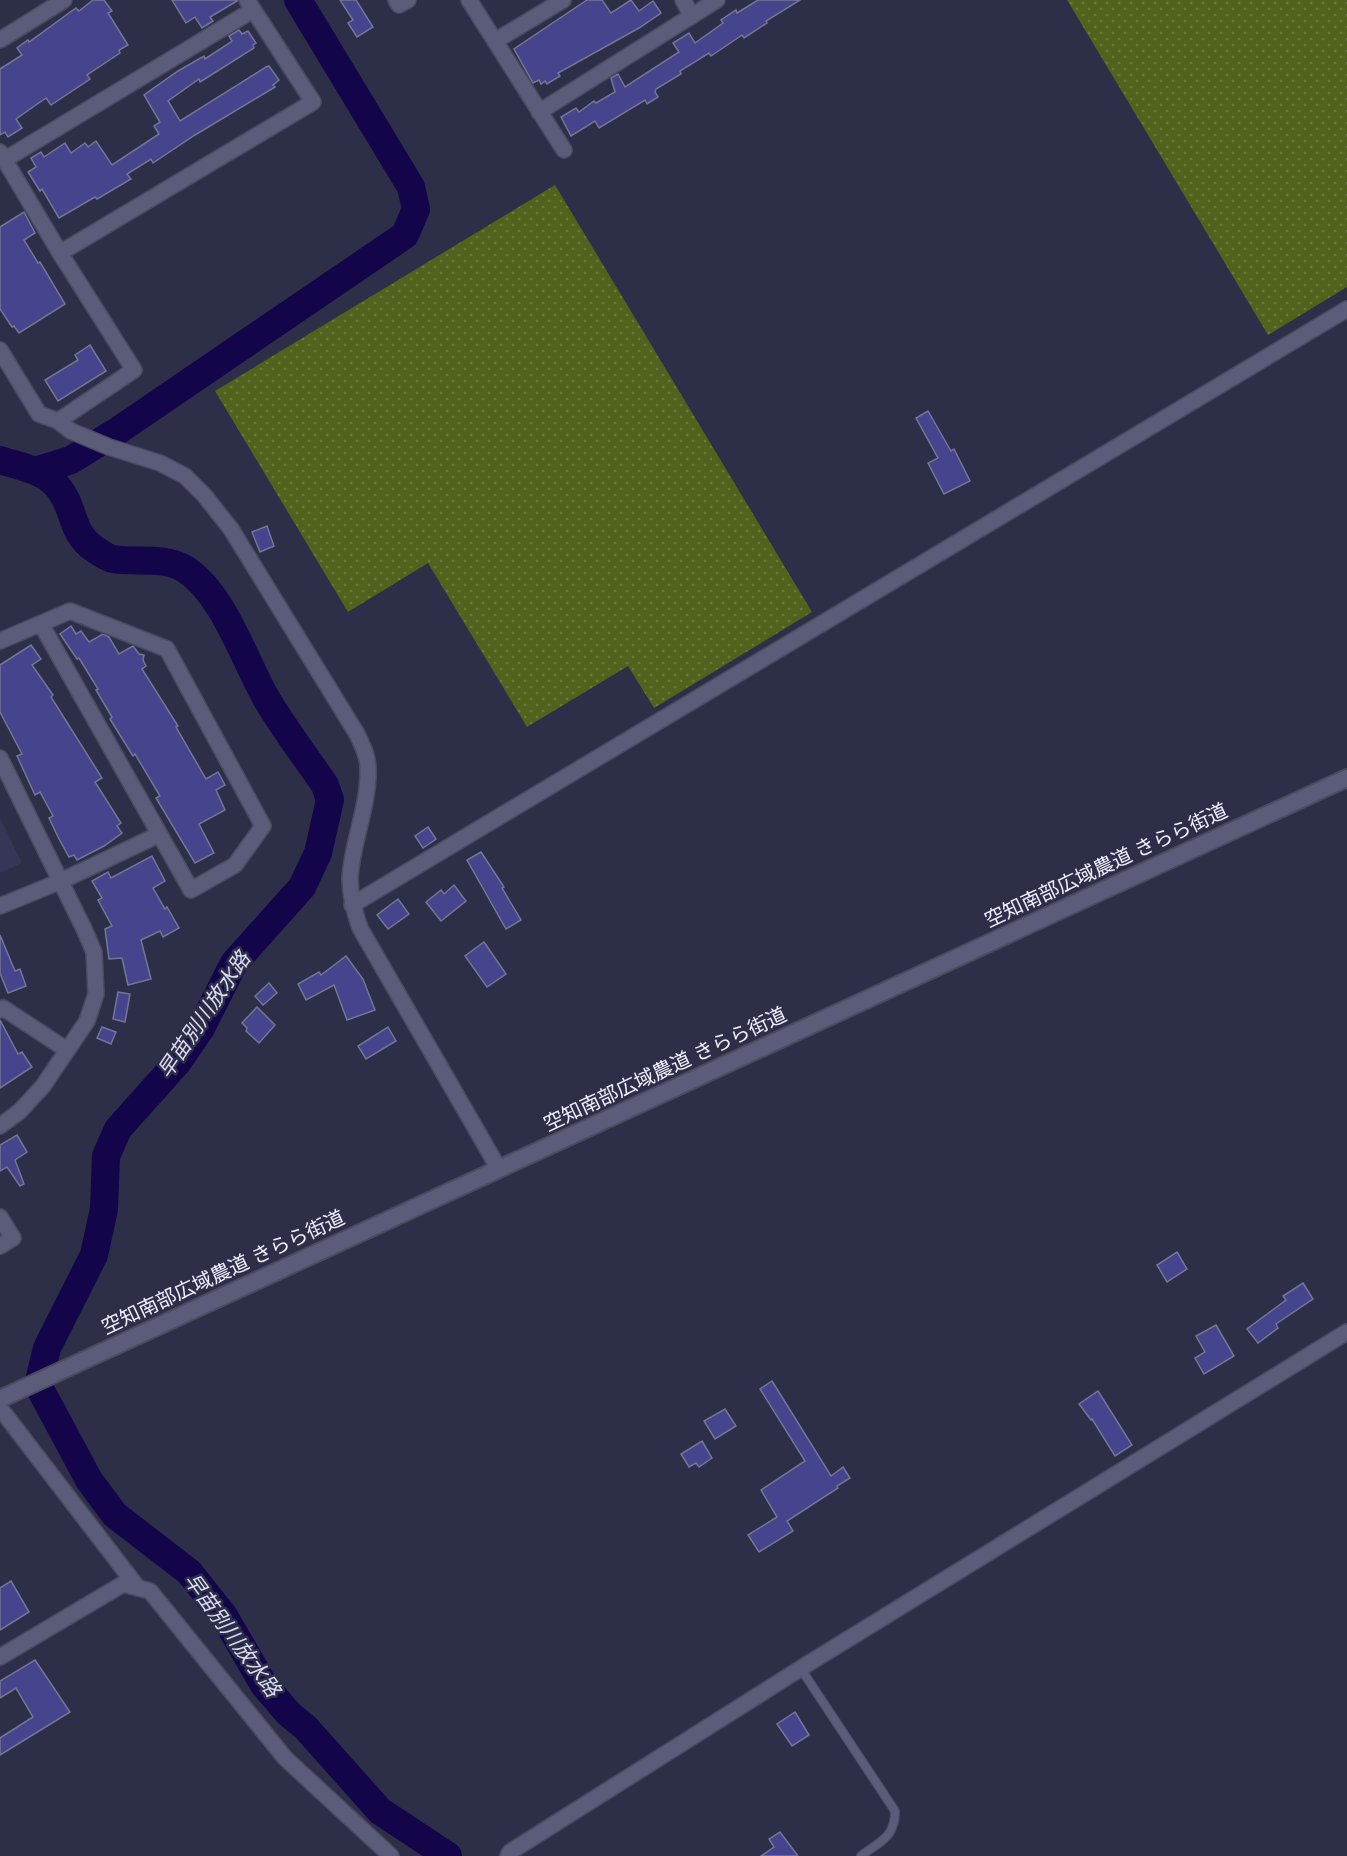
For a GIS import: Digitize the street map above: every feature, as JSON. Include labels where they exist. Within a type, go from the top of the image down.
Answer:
[{"type":"street","points":[[0,40],[64,0]]},
{"type":"street","points":[[396,0],[399,5],[408,0]]},
{"type":"street","points":[[469,0],[564,150]]},
{"type":"street","points":[[495,41],[563,0]]},
{"type":"street","points":[[683,0],[692,16]]},
{"type":"street","points":[[539,112],[717,0]]},
{"type":"street","points":[[58,421],[134,370],[60,253],[2,156],[250,5],[314,102],[60,253]]},
{"type":"street","points":[[352,905],[1347,309]]},
{"type":"street","points":[[0,350],[39,414],[109,447],[160,463],[185,476],[204,495],[231,529],[357,734],[369,767],[350,877],[352,905],[360,928],[499,1169]]},
{"type":"street","points":[[0,641],[70,611],[167,649],[262,826],[235,865],[191,890],[41,624]]},
{"type":"street","points":[[0,758],[86,931],[94,952],[96,994],[87,1021],[43,1086],[20,1111],[0,1126]]},
{"type":"street","name":"空知南部広域農道 きらら街道","points":[[0,1399],[1347,778]]},
{"type":"street","points":[[0,906],[61,881],[158,835]]},
{"type":"street","points":[[0,1010],[3,1008],[67,1050]]},
{"type":"street","points":[[0,1217],[13,1238],[0,1246]]},
{"type":"street","points":[[508,1856],[520,1846],[801,1669],[1347,1332]]},
{"type":"street","points":[[0,1408],[138,1588]]},
{"type":"street","points":[[0,1658],[123,1584],[150,1591],[285,1758],[391,1856]]},
{"type":"lane","points":[[801,1669],[895,1811],[895,1825],[890,1834],[861,1856]]},
{"type":"shaded area","points":[[0,818],[22,863],[0,873]]},
{"type":"green space","points":[[1067,0],[1347,0],[1347,287],[1268,335]]},
{"type":"green space","points":[[555,185],[812,612],[654,708],[628,666],[527,727],[428,563],[348,612],[215,391]]},
{"type":"building","points":[[93,0],[104,0],[112,11],[108,13],[128,45],[87,75],[90,79],[51,105],[46,98],[16,119],[22,128],[8,137],[5,132],[0,135],[0,69],[22,55],[17,48],[76,8],[79,11]]},
{"type":"building","points":[[172,0],[237,1],[210,17],[213,21],[202,28],[195,17],[186,23]]},
{"type":"building","points":[[340,0],[356,0],[373,27],[357,37],[348,23],[353,20]]},
{"type":"building","points":[[587,0],[602,0],[611,13],[631,0],[639,11],[653,1],[661,13],[639,28],[558,73],[560,76],[547,84],[545,81],[541,84],[539,80],[533,83],[514,49]]},
{"type":"building","points":[[758,0],[800,0],[744,38],[742,35],[711,56],[709,53],[680,71],[681,74],[656,89],[658,97],[647,104],[645,100],[599,128],[595,121],[571,136],[561,117],[576,108],[579,112],[594,101],[596,103],[615,92],[611,78],[618,74],[625,87],[679,52],[673,43],[689,33],[695,43],[723,23],[721,20]]},
{"type":"building","points":[[239,30],[242,34],[248,31],[256,43],[253,45],[254,48],[200,82],[199,79],[168,101],[180,121],[266,67],[269,66],[279,80],[273,85],[275,87],[153,163],[151,159],[127,174],[131,179],[59,218],[42,189],[40,191],[28,172],[36,167],[31,158],[41,152],[44,157],[65,143],[71,153],[85,143],[88,147],[96,141],[112,165],[159,134],[154,126],[160,122],[144,95],[178,71],[204,56],[205,59],[231,42],[229,36]]},
{"type":"building","points":[[24,212],[35,233],[24,240],[65,304],[19,333],[0,309],[0,227]]},
{"type":"building","points":[[90,345],[106,371],[58,401],[45,380],[78,360],[75,355]]},
{"type":"building","points":[[928,411],[951,451],[954,449],[970,481],[944,494],[928,463],[938,458],[916,418]]},
{"type":"building","points":[[267,526],[274,546],[260,552],[252,532]]},
{"type":"building","points":[[71,626],[76,634],[81,631],[89,642],[103,634],[109,637],[119,654],[133,646],[139,654],[144,655],[143,660],[146,666],[142,669],[178,726],[176,727],[206,779],[218,772],[225,785],[216,790],[225,810],[199,824],[214,853],[195,863],[156,798],[160,796],[135,754],[133,756],[110,719],[112,717],[96,690],[98,689],[79,658],[77,659],[60,634]]},
{"type":"building","points":[[31,645],[41,659],[32,665],[53,695],[51,697],[102,778],[95,782],[121,823],[117,826],[122,833],[104,846],[77,860],[74,855],[69,857],[58,837],[49,818],[53,816],[40,792],[35,795],[17,756],[22,754],[0,712],[0,665]]},
{"type":"building","points":[[428,827],[436,839],[423,848],[415,836]]},
{"type":"building","points":[[481,852],[504,887],[502,888],[521,920],[506,929],[467,860]]},
{"type":"building","points":[[152,856],[165,881],[153,888],[179,928],[163,937],[160,931],[141,940],[151,979],[128,985],[122,958],[109,959],[105,929],[112,926],[98,900],[102,898],[92,881],[108,872],[111,878]]},
{"type":"building","points":[[454,885],[466,901],[441,921],[426,902],[441,890],[444,894]]},
{"type":"building","points":[[398,899],[409,914],[388,929],[377,915]]},
{"type":"building","points":[[0,935],[15,971],[20,969],[26,986],[8,993],[0,973]]},
{"type":"building","points":[[484,942],[506,974],[487,987],[465,956]]},
{"type":"building","points":[[346,956],[363,979],[375,1010],[347,1020],[334,985],[306,1000],[298,984],[319,972],[321,975]]},
{"type":"building","points":[[269,983],[277,993],[263,1005],[255,996]]},
{"type":"building","points":[[118,992],[130,994],[125,1022],[113,1019]]},
{"type":"building","points":[[257,1007],[275,1025],[259,1043],[246,1031],[247,1028],[242,1023]]},
{"type":"building","points":[[0,1020],[18,1054],[22,1052],[32,1067],[0,1088]]},
{"type":"building","points":[[102,1027],[116,1032],[111,1044],[97,1038]]},
{"type":"building","points":[[388,1027],[396,1041],[366,1059],[358,1046]]},
{"type":"building","points":[[17,1135],[27,1152],[15,1160],[24,1184],[20,1186],[7,1167],[0,1171],[0,1145]]},
{"type":"building","points":[[1177,1252],[1187,1269],[1167,1282],[1157,1265]]},
{"type":"building","points":[[1303,1283],[1313,1299],[1276,1324],[1278,1328],[1258,1343],[1247,1329],[1286,1300],[1283,1296]]},
{"type":"building","points":[[1216,1325],[1234,1356],[1204,1374],[1195,1358],[1205,1352],[1196,1336]]},
{"type":"building","points":[[772,1381],[831,1476],[843,1467],[850,1478],[787,1521],[793,1531],[759,1552],[748,1535],[777,1517],[761,1490],[805,1461],[760,1389]]},
{"type":"building","points":[[1098,1391],[1132,1445],[1115,1456],[1092,1419],[1079,1404]]},
{"type":"building","points":[[725,1409],[736,1426],[715,1439],[704,1421]]},
{"type":"building","points":[[702,1441],[712,1458],[699,1467],[696,1463],[689,1467],[681,1454]]},
{"type":"building","points":[[11,1581],[29,1612],[0,1630],[0,1588]]},
{"type":"building","points":[[35,1660],[70,1712],[0,1755],[0,1738],[33,1717],[16,1688],[0,1698],[0,1681]]},
{"type":"building","points":[[795,1712],[809,1735],[792,1746],[777,1724]]},
{"type":"building","points":[[780,1832],[798,1856],[761,1856],[774,1847],[769,1839]]},
{"type":"waterway","points":[[35,471],[71,460],[116,432],[405,235],[416,209],[411,187],[298,0]]},
{"type":"waterway","name":"早苗別川放水路","points":[[0,460],[30,469],[45,476],[57,486],[67,502],[80,534],[86,542],[103,555],[122,560],[177,565],[198,580],[222,610],[266,698],[325,785],[330,800],[318,853],[302,887],[234,963],[201,1028],[177,1063],[118,1129],[106,1156],[104,1209],[94,1255],[47,1348],[38,1385],[89,1480],[115,1515],[189,1572],[224,1616],[264,1685],[380,1811],[448,1856]]}]
